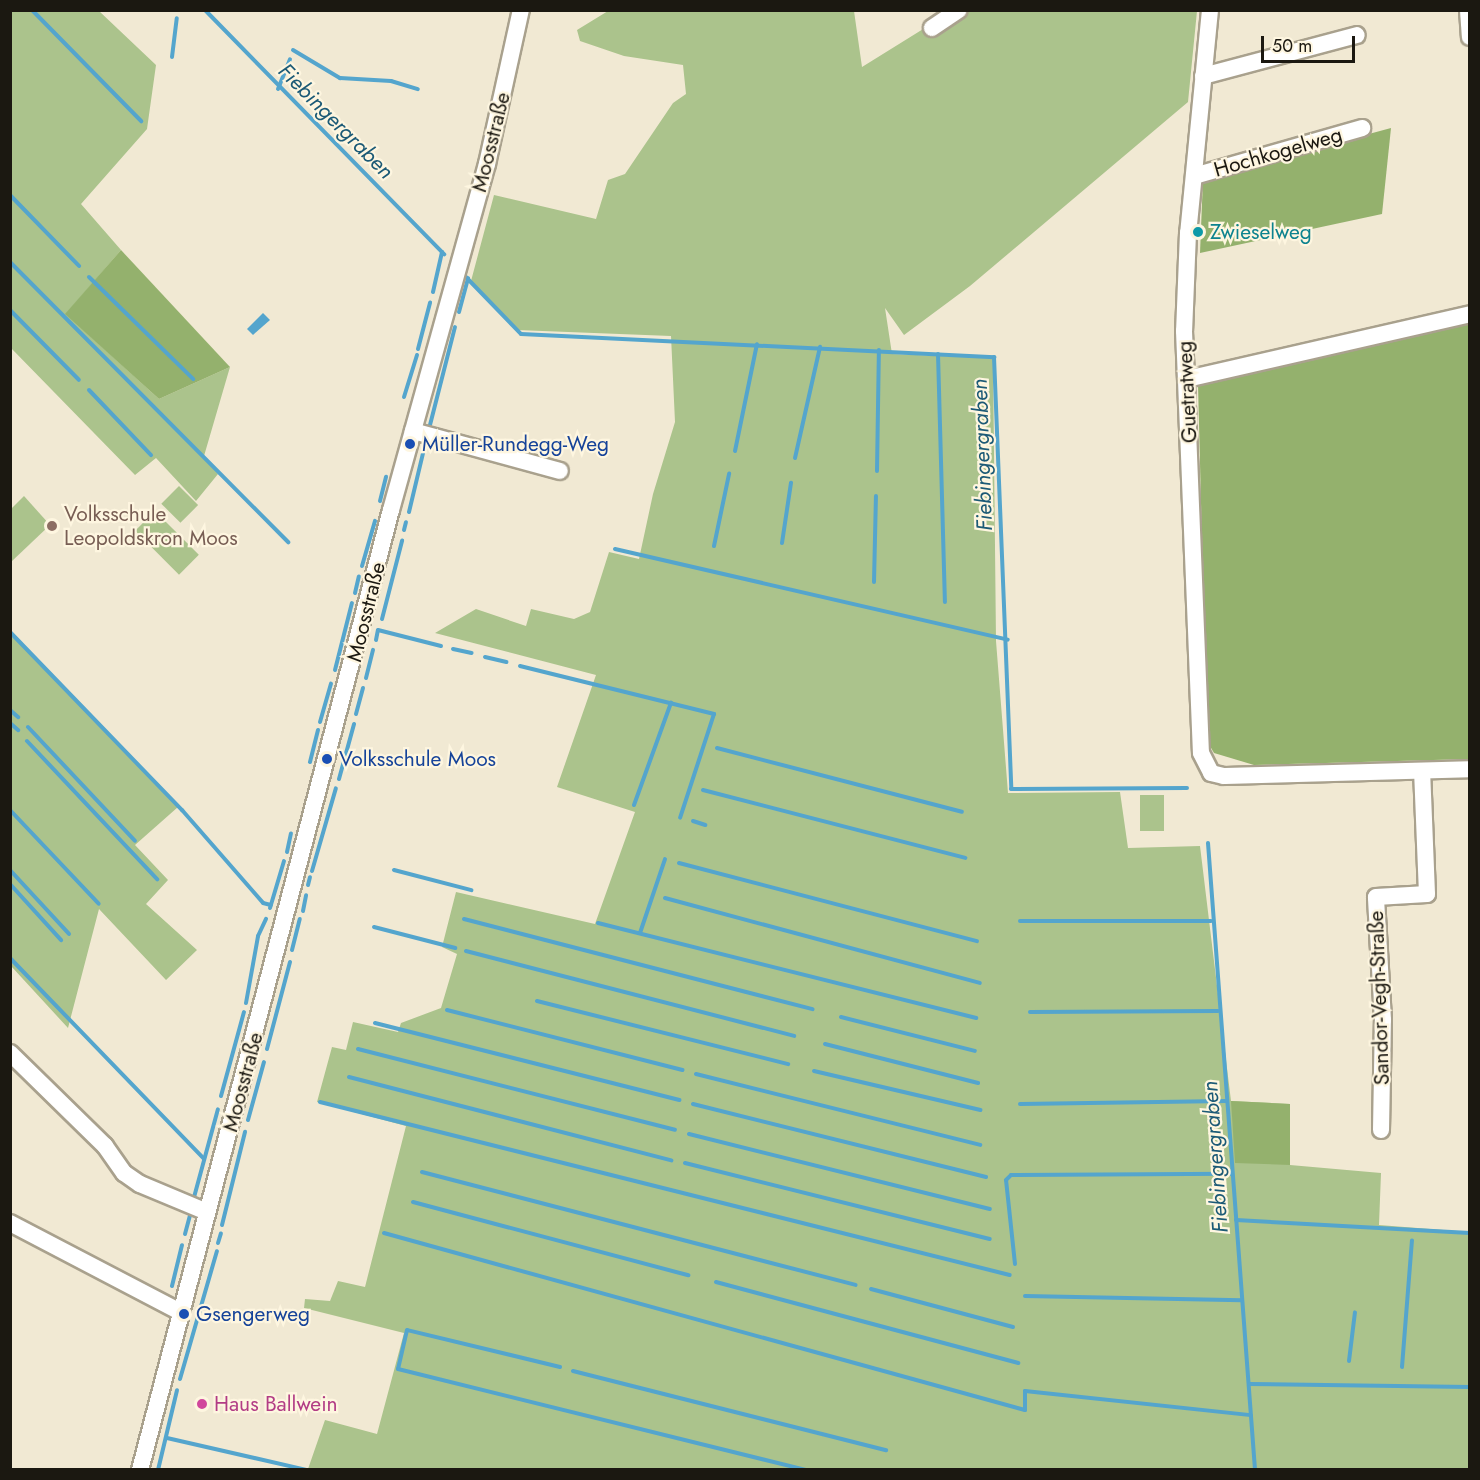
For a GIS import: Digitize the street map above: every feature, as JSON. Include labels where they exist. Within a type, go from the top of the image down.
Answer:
[{"type":"street","name":"Moosstraße","points":[[140,1470],[413,431],[487,164],[521,10]]},
{"type":"street","points":[[932,28],[959,10]]},
{"type":"street","name":"Guetratweg","points":[[1210,10],[1194,176],[1185,321],[1201,753],[1210,773],[1224,776],[1422,771]]},
{"type":"street","points":[[1468,10],[1470,37]]},
{"type":"street","points":[[1203,76],[1358,35]]},
{"type":"street","name":"Hochkogelweg","points":[[1194,176],[1362,128]]},
{"type":"street","points":[[1187,379],[1470,314]]},
{"type":"street","points":[[413,431],[560,471]]},
{"type":"street","points":[[1422,771],[1470,769]]},
{"type":"street","name":"Sandor-Vegh-Straße","points":[[1381,1130],[1383,1020],[1376,897],[1427,894],[1422,771]]},
{"type":"street","points":[[10,1053],[105,1146],[124,1173],[140,1184],[207,1212]]},
{"type":"street","points":[[10,1223],[180,1312]]},
{"type":"green space","points":[[11,11],[99,11],[156,65],[147,129],[81,204],[121,250],[66,314],[159,399],[230,367],[204,456],[218,474],[196,501],[156,458],[135,475],[11,348]]},
{"type":"green space","points":[[608,11],[854,11],[862,67],[928,26],[934,34],[970,11],[1197,11],[1188,102],[970,286],[904,335],[885,308],[892,354],[993,358],[996,641],[1008,793],[1120,792],[1128,848],[1200,846],[1231,1101],[1290,1104],[1290,1165],[1381,1173],[1379,1225],[1469,1232],[1469,1469],[308,1469],[325,1420],[377,1434],[404,1333],[304,1308],[305,1299],[330,1301],[338,1281],[365,1287],[406,1126],[317,1102],[332,1047],[346,1050],[353,1022],[398,1032],[401,1023],[441,1008],[457,954],[442,947],[456,892],[595,924],[635,812],[557,787],[596,675],[435,633],[476,609],[526,626],[531,609],[574,619],[590,612],[609,552],[639,559],[653,494],[675,422],[671,336],[517,330],[471,281],[494,195],[596,219],[608,180],[625,174],[673,103],[686,94],[683,65],[624,56],[580,41],[577,30]]},
{"type":"green space","points":[[1391,128],[1382,214],[1200,253],[1203,179]]},
{"type":"green space","points":[[121,250],[230,367],[159,399],[65,314]]},
{"type":"green space","points":[[1469,321],[1469,759],[1254,765],[1214,753],[1207,741],[1198,384]]},
{"type":"green space","points":[[179,486],[198,505],[180,523],[161,504]]},
{"type":"green space","points":[[24,496],[50,525],[11,562],[11,509]]},
{"type":"green space","points":[[155,511],[199,555],[179,575],[135,531]]},
{"type":"green space","points":[[11,631],[178,807],[135,845],[168,880],[146,904],[197,950],[166,980],[99,909],[68,1028],[11,966]]},
{"type":"green space","points":[[1140,795],[1164,795],[1164,831],[1140,831]]},
{"type":"green space","points":[[1231,1101],[1290,1104],[1290,1165],[1235,1163]]},
{"type":"water","points":[[263,313],[270,320],[253,335],[247,329]]},
{"type":"waterway","points":[[32,10],[141,121]]},
{"type":"waterway","name":"Fiebingergraben","points":[[205,10],[444,254]]},
{"type":"waterway","points":[[172,57],[177,18]]},
{"type":"waterway","points":[[293,50],[340,78],[391,81],[418,89]]},
{"type":"waterway","points":[[278,89],[290,59]]},
{"type":"waterway","points":[[10,195],[79,266]]},
{"type":"waterway","points":[[433,292],[442,252]]},
{"type":"waterway","points":[[10,262],[288,542]]},
{"type":"waterway","name":"Fiebingergraben","points":[[463,274],[521,334],[994,357],[1011,789],[1187,788]]},
{"type":"waterway","points":[[89,277],[193,379]]},
{"type":"waterway","points":[[459,312],[468,278]]},
{"type":"waterway","points":[[418,349],[430,303]]},
{"type":"waterway","points":[[10,310],[79,380]]},
{"type":"waterway","points":[[430,425],[455,327]]},
{"type":"waterway","points":[[735,451],[757,344]]},
{"type":"waterway","points":[[795,458],[820,347]]},
{"type":"waterway","points":[[877,471],[879,350]]},
{"type":"waterway","points":[[938,354],[945,602]]},
{"type":"waterway","points":[[404,397],[417,355]]},
{"type":"waterway","points":[[89,390],[151,455]]},
{"type":"waterway","points":[[409,512],[425,445]]},
{"type":"waterway","points":[[714,546],[729,474]]},
{"type":"waterway","points":[[380,501],[386,477]]},
{"type":"waterway","points":[[782,543],[791,483]]},
{"type":"waterway","points":[[874,582],[876,496]]},
{"type":"waterway","points":[[362,566],[375,521]]},
{"type":"waterway","points":[[404,530],[406,522]]},
{"type":"waterway","points":[[382,619],[402,541]]},
{"type":"waterway","points":[[615,549],[1008,640]]},
{"type":"waterway","points":[[355,593],[359,576]]},
{"type":"waterway","points":[[335,670],[352,603]]},
{"type":"waterway","points":[[376,640],[378,630],[441,646]]},
{"type":"waterway","points":[[10,632],[182,810],[263,903],[271,905]]},
{"type":"waterway","points":[[453,649],[472,653]]},
{"type":"waterway","points":[[366,678],[373,650]]},
{"type":"waterway","points":[[485,657],[506,662]]},
{"type":"waterway","points":[[520,666],[714,714],[680,818]]},
{"type":"waterway","points":[[320,722],[331,684]]},
{"type":"waterway","points":[[356,714],[363,688]]},
{"type":"waterway","points":[[634,805],[671,703]]},
{"type":"waterway","points":[[10,710],[18,717]]},
{"type":"waterway","points":[[10,723],[18,730]]},
{"type":"waterway","points":[[339,779],[354,724]]},
{"type":"waterway","points":[[28,727],[135,841]]},
{"type":"waterway","points":[[310,762],[318,730]]},
{"type":"waterway","points":[[27,741],[157,879]]},
{"type":"waterway","points":[[717,748],[962,812]]},
{"type":"waterway","points":[[312,871],[336,788]]},
{"type":"waterway","points":[[703,790],[965,858]]},
{"type":"waterway","points":[[10,810],[99,904]]},
{"type":"waterway","points":[[693,821],[705,825]]},
{"type":"waterway","points":[[287,852],[291,833]]},
{"type":"waterway","name":"Fiebingergraben","points":[[1208,843],[1255,1470]]},
{"type":"waterway","points":[[640,933],[665,859]]},
{"type":"waterway","points":[[270,908],[284,861]]},
{"type":"waterway","points":[[679,863],[977,941]]},
{"type":"waterway","points":[[10,870],[69,934]]},
{"type":"waterway","points":[[394,870],[471,890]]},
{"type":"waterway","points":[[308,885],[310,877]]},
{"type":"waterway","points":[[10,884],[61,940]]},
{"type":"waterway","points":[[303,911],[306,895]]},
{"type":"waterway","points":[[665,898],[980,983]]},
{"type":"waterway","points":[[246,1003],[258,936],[266,919]]},
{"type":"waterway","points":[[292,950],[300,919]]},
{"type":"waterway","points":[[464,919],[813,1009]]},
{"type":"waterway","points":[[1020,921],[1211,921]]},
{"type":"waterway","points":[[598,923],[976,1018]]},
{"type":"waterway","points":[[374,927],[455,948]]},
{"type":"waterway","points":[[466,951],[794,1036]]},
{"type":"waterway","points":[[10,958],[204,1159]]},
{"type":"waterway","points":[[267,1049],[290,962]]},
{"type":"waterway","points":[[537,1001],[788,1064]]},
{"type":"waterway","points":[[447,1010],[682,1070]]},
{"type":"waterway","points":[[1030,1012],[1218,1011]]},
{"type":"waterway","points":[[221,1096],[244,1012]]},
{"type":"waterway","points":[[841,1017],[975,1051]]},
{"type":"waterway","points":[[375,1023],[679,1100]]},
{"type":"waterway","points":[[825,1044],[978,1083]]},
{"type":"waterway","points":[[358,1049],[675,1130]]},
{"type":"waterway","points":[[248,1120],[264,1062]]},
{"type":"waterway","points":[[814,1071],[980,1110]]},
{"type":"waterway","points":[[696,1074],[980,1145]]},
{"type":"waterway","points":[[349,1077],[671,1160]]},
{"type":"waterway","points":[[1020,1104],[1226,1101]]},
{"type":"waterway","points":[[320,1102],[1010,1275]]},
{"type":"waterway","points":[[693,1104],[986,1177]]},
{"type":"waterway","points":[[193,1201],[218,1109]]},
{"type":"waterway","points":[[222,1225],[245,1132]]},
{"type":"waterway","points":[[689,1134],[990,1209]]},
{"type":"waterway","points":[[685,1163],[990,1239]]},
{"type":"waterway","points":[[422,1172],[856,1285]]},
{"type":"waterway","points":[[1015,1264],[1006,1180],[1011,1175],[1232,1174]]},
{"type":"waterway","points":[[413,1202],[688,1275]]},
{"type":"waterway","points":[[185,1234],[191,1211]]},
{"type":"waterway","points":[[1236,1220],[1470,1233]]},
{"type":"waterway","points":[[218,1243],[221,1233]]},
{"type":"waterway","points":[[384,1233],[1025,1410],[1025,1391],[1251,1415]]},
{"type":"waterway","points":[[1402,1367],[1412,1240]]},
{"type":"waterway","points":[[172,1286],[182,1245]]},
{"type":"waterway","points":[[180,1379],[217,1251]]},
{"type":"waterway","points":[[716,1282],[1018,1363]]},
{"type":"waterway","points":[[871,1289],[1013,1327]]},
{"type":"waterway","points":[[1025,1296],[1242,1300]]},
{"type":"waterway","points":[[1349,1361],[1355,1312]]},
{"type":"waterway","points":[[560,1367],[407,1330],[398,1369],[807,1470]]},
{"type":"waterway","points":[[573,1371],[886,1450]]},
{"type":"waterway","points":[[1249,1384],[1470,1387]]},
{"type":"waterway","points":[[158,1470],[177,1390]]},
{"type":"waterway","points":[[167,1438],[307,1470]]},
{"type":"place","name":"Zwieselweg","points":[[1198,232]]},
{"type":"place","name":"Müller-Rundegg-Weg","points":[[410,444]]},
{"type":"place","name":"Volksschule Leopoldskron Moos","points":[[52,526]]},
{"type":"place","name":"Volksschule Moos","points":[[327,759]]},
{"type":"place","name":"Gsengerweg","points":[[184,1314]]},
{"type":"place","name":"Haus Ballwein","points":[[202,1404]]}]
